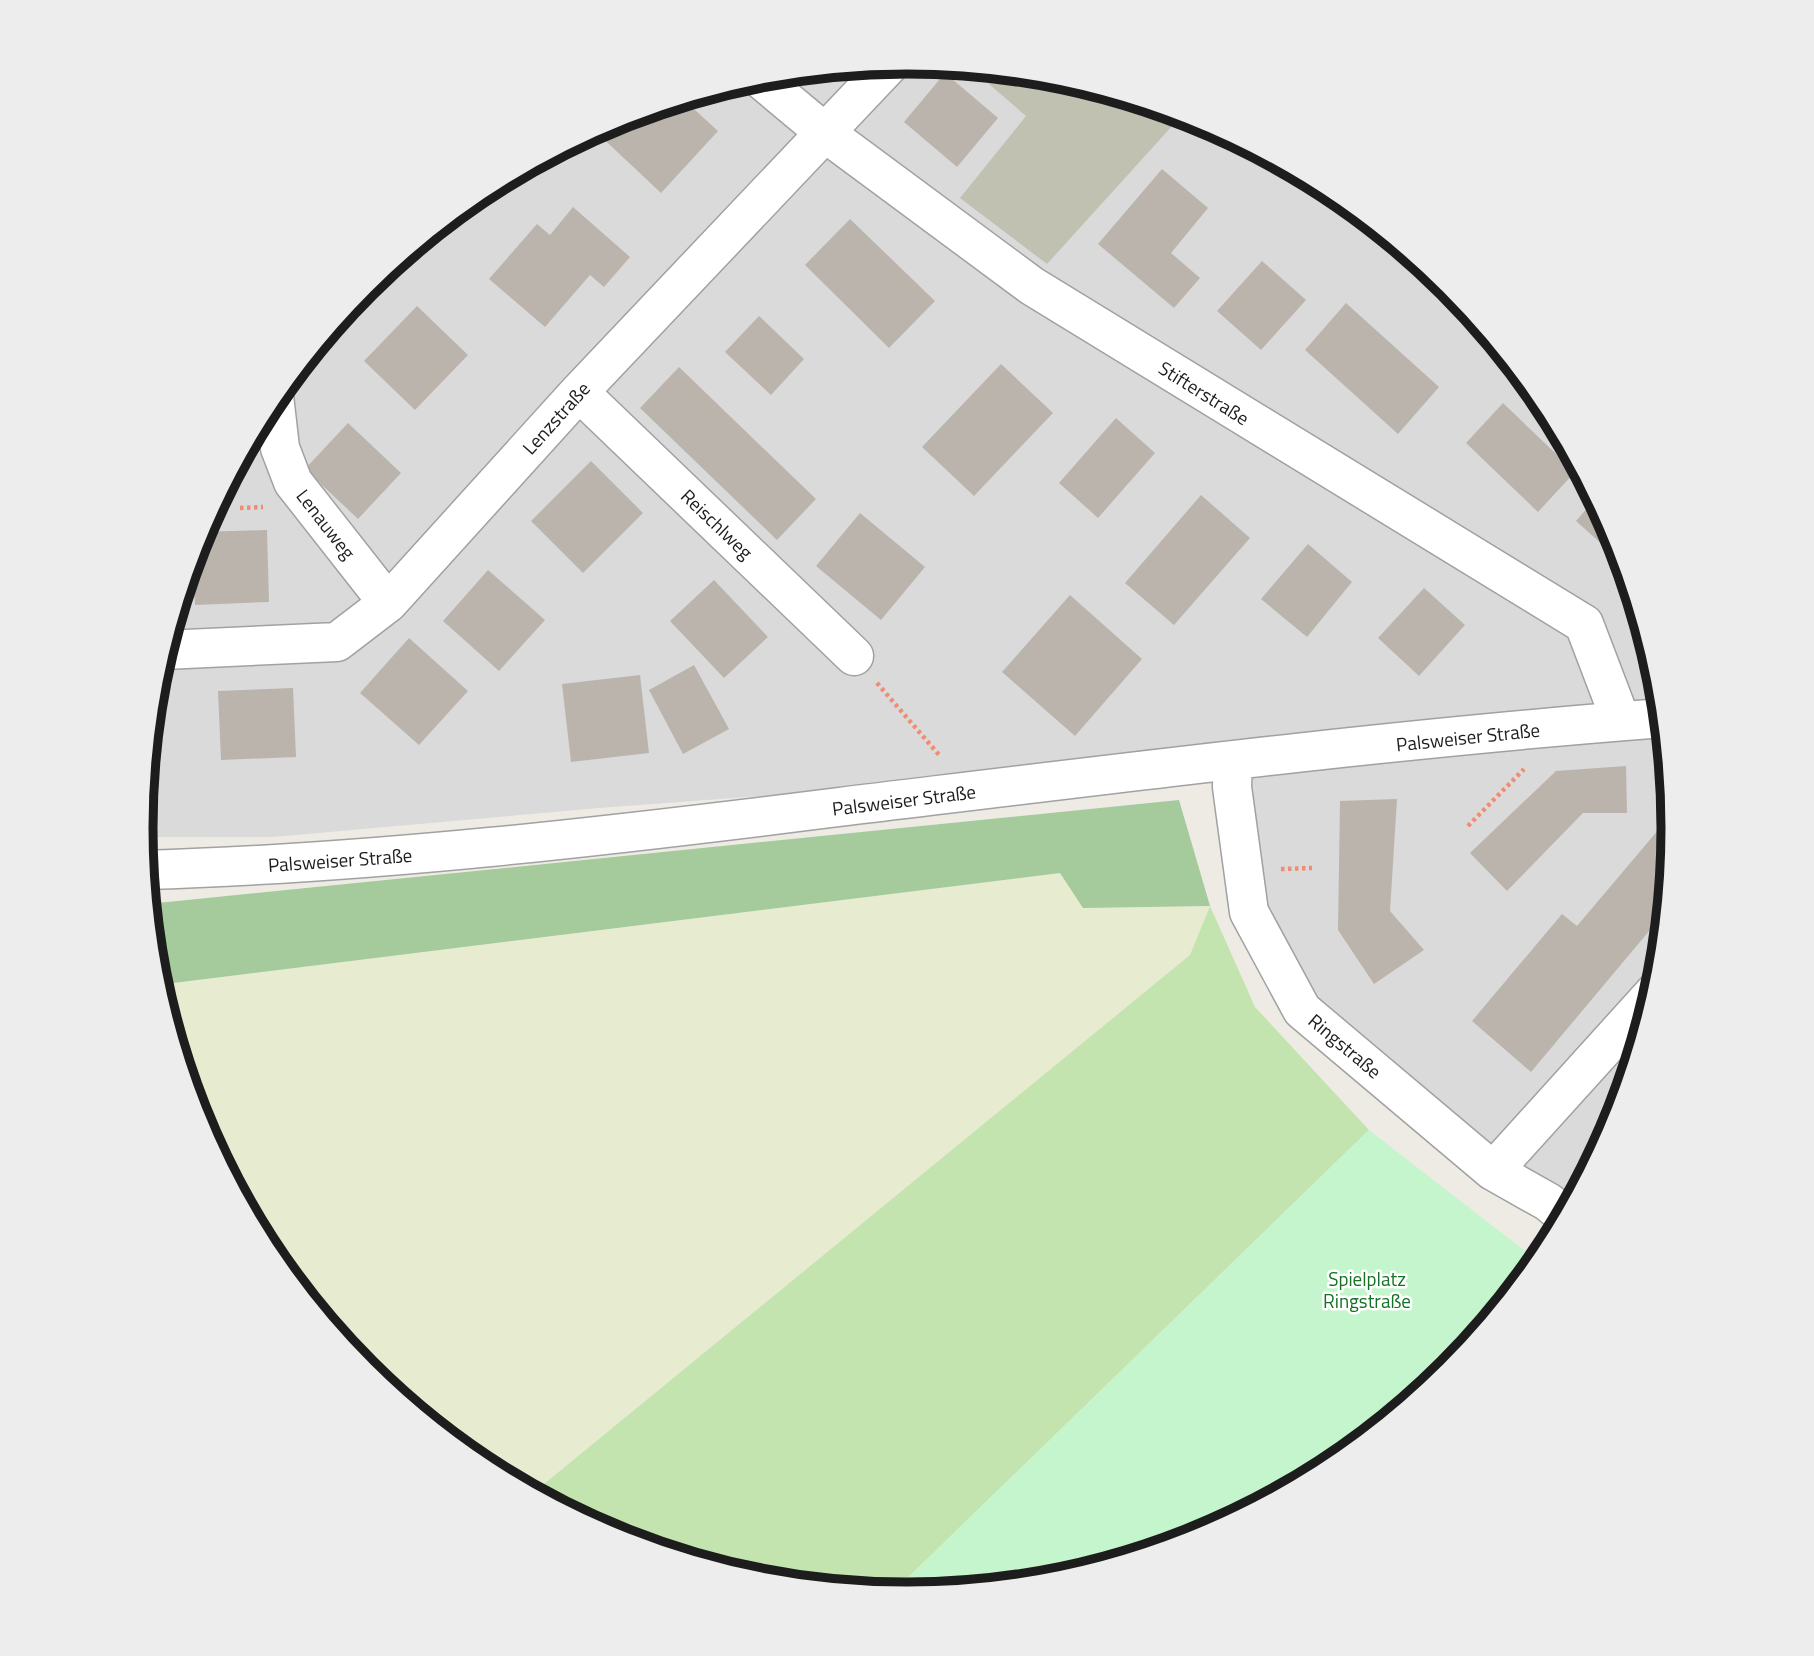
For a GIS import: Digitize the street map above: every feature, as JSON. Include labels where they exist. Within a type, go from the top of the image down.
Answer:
[{"type":"street","name":"Lenzstraße","points":[[174,650],[337,642],[388,603],[579,392],[880,75]]},
{"type":"street","name":"Stifterstraße","points":[[770,86],[824,131],[1032,286],[1584,624],[1621,721]]},
{"type":"street","name":"Reischlweg","points":[[579,392],[854,656]]},
{"type":"street","name":"Lenauweg","points":[[276,415],[280,448],[293,482],[388,603]]},
{"type":"street","name":"Palsweiser Straße","points":[[154,870],[269,866],[520,846],[1233,761],[1653,719]]},
{"type":"street","name":"Ringstraße","points":[[1233,761],[1232,787],[1249,912],[1302,1010],[1493,1171],[1557,1210]]},
{"type":"street","points":[[1493,1171],[1639,1009]]},
{"type":"path","points":[[854,656],[941,756]]},
{"type":"path","points":[[1468,826],[1535,758],[1544,729]]},
{"type":"shaded area","points":[[907,74],[956,75],[1054,88],[1102,99],[1196,131],[1241,151],[1326,201],[1366,229],[1441,294],[1506,369],[1534,409],[1584,494],[1604,539],[1636,633],[1647,681],[1660,779],[1662,828],[1655,926],[1636,1023],[1604,1117],[1584,1162],[1557,1210],[1302,1010],[1249,912],[1233,761],[599,808],[273,837],[153,837],[154,779],[167,681],[178,633],[210,539],[230,494],[254,451],[308,369],[373,294],[448,229],[488,201],[573,151],[618,131],[712,99],[809,80]]},
{"type":"shaded area","points":[[981,78],[1054,88],[1102,99],[1175,123],[1047,264],[960,198],[1026,116]]},
{"type":"shaded area","points":[[1060,873],[1084,908],[1210,906],[1190,955],[540,1487],[448,1427],[410,1395],[373,1362],[308,1287],[280,1247],[230,1162],[193,1071],[169,984]]},
{"type":"green space","points":[[1179,800],[1210,906],[1083,908],[1060,873],[169,984],[157,903]]},
{"type":"green space","points":[[1210,906],[1255,1007],[1369,1130],[903,1582],[809,1576],[712,1557],[618,1525],[540,1487],[1190,955]]},
{"type":"green space","name":"Spielplatz Ringstraße","points":[[1369,1130],[1529,1254],[1474,1325],[1441,1362],[1404,1395],[1366,1427],[1326,1455],[1241,1505],[1150,1542],[1054,1568],[956,1581],[903,1582]]},
{"type":"building","points":[[944,75],[947,75],[998,118],[957,167],[904,122]]},
{"type":"building","points":[[690,106],[718,131],[661,193],[602,138]]},
{"type":"building","points":[[1162,169],[1208,208],[1171,253],[1200,278],[1174,308],[1098,244]]},
{"type":"building","points":[[573,207],[630,257],[604,287],[590,275],[545,327],[489,279],[537,224],[550,235]]},
{"type":"building","points":[[850,219],[935,301],[889,348],[805,265]]},
{"type":"building","points":[[1262,261],[1306,300],[1261,350],[1217,311]]},
{"type":"building","points":[[1346,303],[1439,387],[1398,434],[1305,350]]},
{"type":"building","points":[[417,306],[468,355],[415,410],[364,361]]},
{"type":"building","points":[[759,316],[804,359],[771,395],[725,352]]},
{"type":"building","points":[[1001,364],[1053,413],[974,496],[922,447]]},
{"type":"building","points":[[679,367],[816,499],[777,540],[640,408]]},
{"type":"building","points":[[1503,403],[1568,465],[1573,474],[1538,512],[1466,443]]},
{"type":"building","points":[[1116,418],[1155,453],[1098,518],[1059,483]]},
{"type":"building","points":[[348,423],[401,473],[358,519],[305,469]]},
{"type":"building","points":[[591,461],[643,513],[583,573],[531,521]]},
{"type":"building","points":[[1201,495],[1250,538],[1174,625],[1125,583]]},
{"type":"building","points":[[1589,506],[1608,550],[1576,521]]},
{"type":"building","points":[[860,513],[925,567],[881,620],[816,566]]},
{"type":"building","points":[[267,530],[269,602],[195,605],[194,583],[213,532]]},
{"type":"building","points":[[1308,544],[1352,582],[1307,637],[1261,599]]},
{"type":"building","points":[[488,570],[545,620],[499,671],[443,621]]},
{"type":"building","points":[[714,580],[768,637],[724,678],[670,621]]},
{"type":"building","points":[[1424,588],[1465,625],[1419,676],[1378,638]]},
{"type":"building","points":[[1070,595],[1142,659],[1075,736],[1002,672]]},
{"type":"building","points":[[409,638],[468,691],[419,745],[360,693]]},
{"type":"building","points":[[694,665],[729,729],[683,754],[649,690]]},
{"type":"building","points":[[640,675],[649,753],[571,762],[562,684]]},
{"type":"building","points":[[293,688],[296,757],[221,760],[218,691]]},
{"type":"building","points":[[1626,766],[1627,813],[1583,813],[1507,891],[1470,853],[1556,771]]},
{"type":"building","points":[[1397,799],[1390,911],[1424,950],[1374,984],[1338,930],[1340,801]]},
{"type":"building","points":[[1662,826],[1655,924],[1531,1072],[1472,1021],[1562,914],[1577,926]]}]
